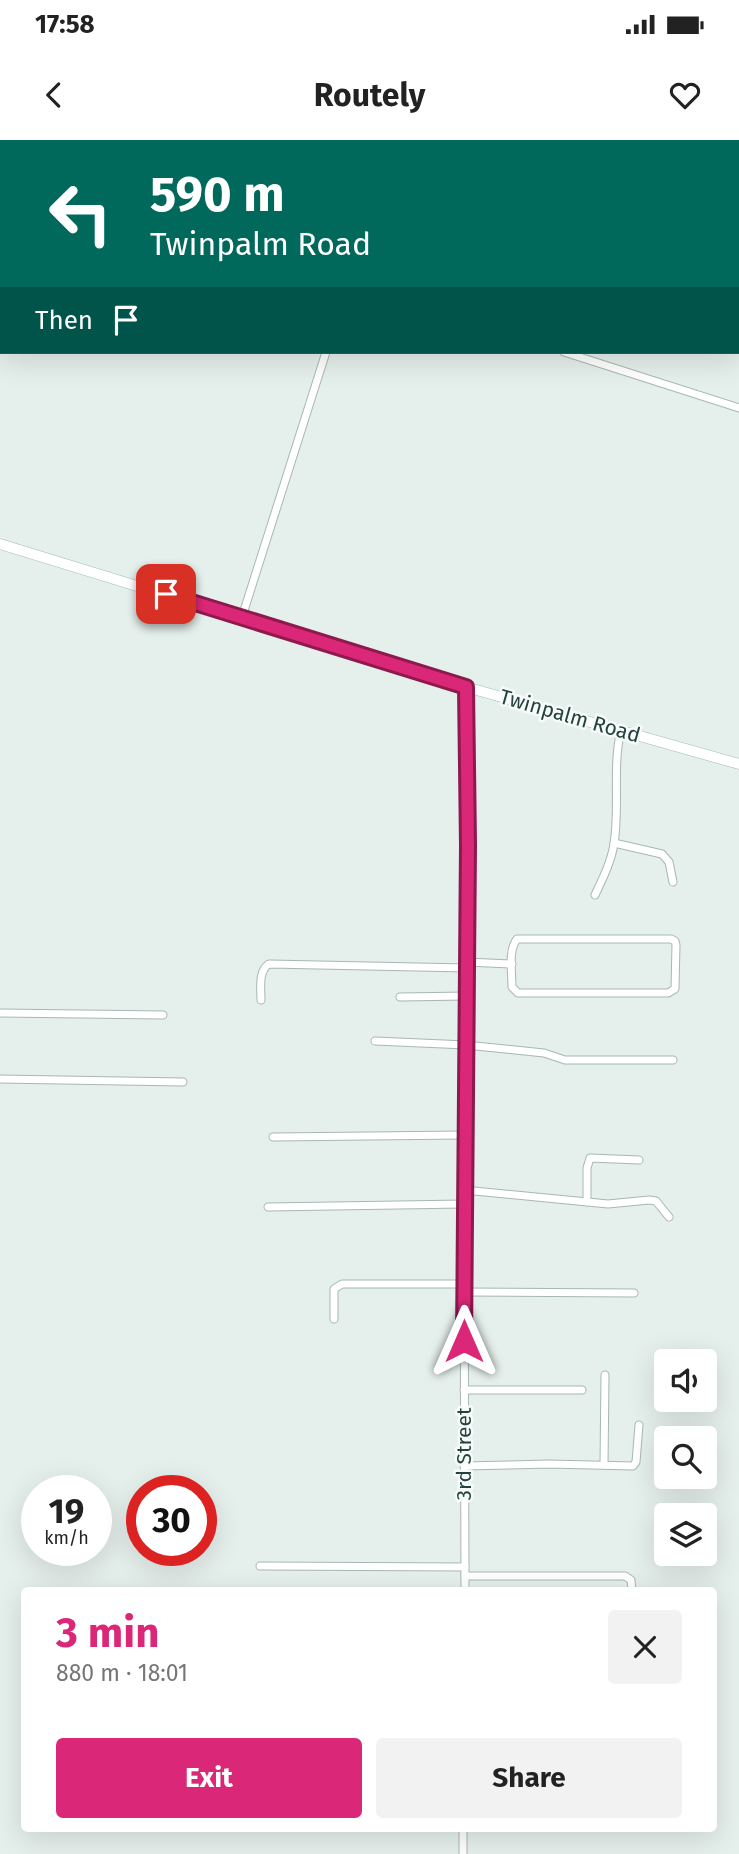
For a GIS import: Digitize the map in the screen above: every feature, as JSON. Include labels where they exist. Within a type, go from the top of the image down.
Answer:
[{"type":"main road","name":"Twinpalm Road","points":[[0,544],[466,687],[739,764]]},
{"type":"street","points":[[242,617],[325,354]]},
{"type":"street","points":[[570,354],[739,408]]},
{"type":"street","name":"3rd Street","points":[[465,1587],[466,687]]},
{"type":"street","points":[[595,895],[610,862],[614,843],[617,748],[621,730]]},
{"type":"street","points":[[614,843],[662,854],[669,862],[673,882]]},
{"type":"street","points":[[517,939],[671,939],[676,945],[675,989],[668,993],[518,993],[512,987],[512,964],[513,947],[517,939]]},
{"type":"street","points":[[261,1000],[261,975],[269,964],[512,964]]},
{"type":"street","points":[[400,997],[467,996]]},
{"type":"street","points":[[0,1013],[163,1015]]},
{"type":"street","points":[[375,1041],[466,1045],[544,1053],[565,1060],[673,1060]]},
{"type":"street","points":[[0,1079],[183,1082]]},
{"type":"street","points":[[273,1137],[465,1135]]},
{"type":"street","points":[[587,1202],[587,1168],[590,1158],[639,1160]]},
{"type":"street","points":[[464,1190],[608,1204],[649,1200],[656,1201],[669,1217]]},
{"type":"street","points":[[268,1207],[464,1204]]},
{"type":"street","points":[[334,1319],[334,1289],[342,1284],[634,1293]]},
{"type":"street","points":[[604,1465],[605,1375]]},
{"type":"street","points":[[464,1390],[582,1390]]},
{"type":"street","points":[[464,1466],[635,1465],[639,1425]]},
{"type":"street","points":[[261,1566],[465,1567]]},
{"type":"street","points":[[465,1576],[625,1576],[631,1580],[632,1587]]},
{"type":"street","points":[[463,1832],[463,1854]]},
{"type":"route","points":[[166,594],[466,687],[468,939],[464,1341]]}]
